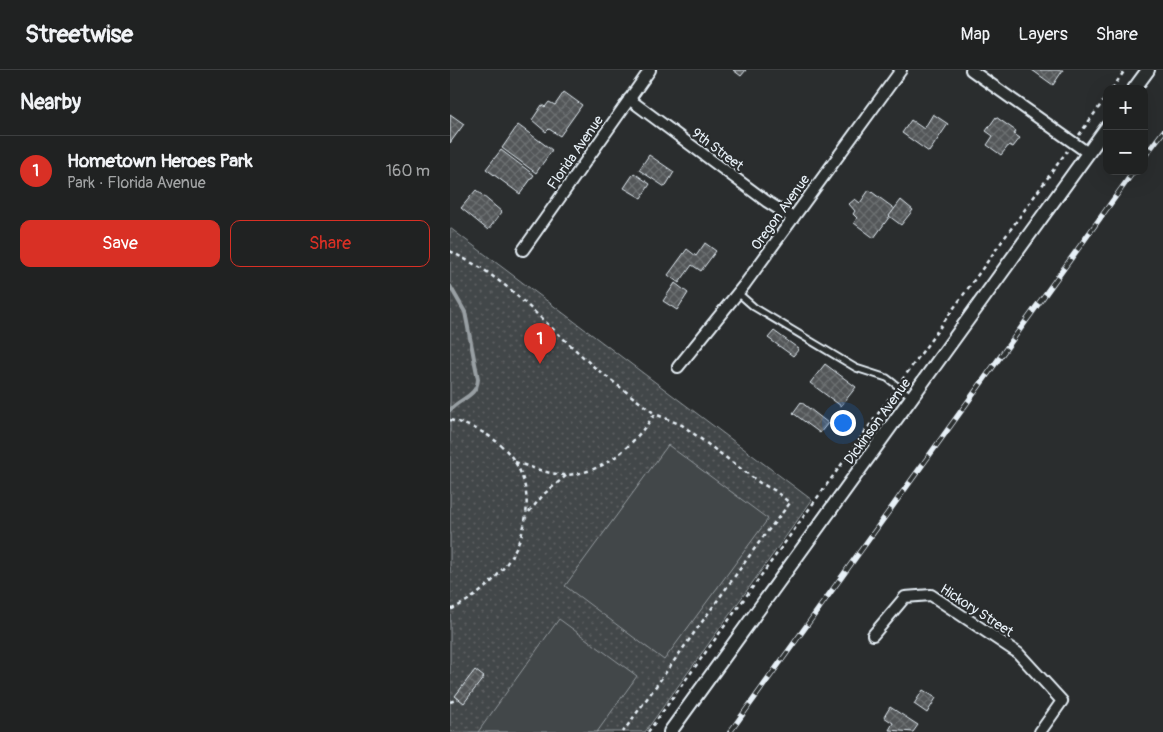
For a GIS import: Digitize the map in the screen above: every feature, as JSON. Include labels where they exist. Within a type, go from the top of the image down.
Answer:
[{"type":"street","name":"Florida Avenue","points":[[523,250],[650,70]]},
{"type":"street","name":"Oregon Avenue","points":[[678,367],[738,293],[901,70]]},
{"type":"street","points":[[971,70],[1088,153]]},
{"type":"street","points":[[1137,85],[1148,70]]},
{"type":"street","name":"9th Street","points":[[629,99],[766,201],[793,218]]},
{"type":"street","name":"Dickinson Avenue","points":[[670,732],[1105,130]]},
{"type":"street","name":"Hickory Street","points":[[873,635],[905,597],[931,594],[1018,653],[1062,701],[1040,732]]},
{"type":"lane","points":[[738,293],[754,308],[856,368],[888,378],[912,397]]},
{"type":"path","points":[[1115,85],[1125,70]]},
{"type":"path","points":[[648,732],[1103,101]]},
{"type":"path","points":[[450,251],[482,269],[511,290],[594,366],[655,414],[682,425],[790,503],[763,537],[623,732]]},
{"type":"path","points":[[450,420],[463,423],[484,434],[515,462],[567,475],[599,467],[614,459],[637,440],[655,414]]},
{"type":"path","points":[[451,610],[478,593],[500,573],[520,542],[528,512],[524,486],[515,462]]},
{"type":"path","points":[[528,512],[544,494],[567,475]]},
{"type":"path","points":[[450,702],[458,699]]},
{"type":"shaded area","points":[[450,228],[812,500],[645,732],[450,732]]},
{"type":"shaded area","points":[[668,445],[768,519],[664,660],[565,586]]},
{"type":"shaded area","points":[[559,619],[637,676],[597,732],[478,732]]},
{"type":"building","points":[[733,70],[746,70],[741,76]]},
{"type":"building","points":[[1032,70],[1063,70],[1053,85]]},
{"type":"building","points":[[564,92],[582,105],[560,136],[549,129],[546,132],[532,120],[542,105],[545,107],[549,102],[555,105]]},
{"type":"building","points":[[450,114],[464,124],[450,143]]},
{"type":"building","points":[[933,114],[948,124],[929,152],[902,133],[911,120],[924,129]]},
{"type":"building","points":[[996,117],[1016,131],[1014,134],[1020,138],[1013,147],[1009,145],[1001,155],[987,145],[993,136],[986,131]]},
{"type":"building","points":[[518,125],[552,150],[536,173],[502,148]]},
{"type":"building","points":[[501,150],[534,175],[520,194],[486,169]]},
{"type":"building","points":[[649,155],[674,172],[665,187],[639,170]]},
{"type":"building","points":[[634,173],[650,184],[641,198],[624,188]]},
{"type":"building","points":[[476,190],[502,212],[488,230],[461,208]]},
{"type":"building","points":[[869,190],[895,209],[874,238],[854,223],[857,218],[853,214],[855,211],[849,204],[855,199],[860,203]]},
{"type":"building","points":[[901,200],[913,210],[901,225],[889,216]]},
{"type":"building","points":[[705,243],[716,251],[701,271],[692,265],[679,283],[668,275],[687,249],[696,256]]},
{"type":"building","points":[[675,283],[688,293],[677,310],[663,301]]},
{"type":"building","points":[[774,331],[799,349],[793,356],[768,338]]},
{"type":"building","points":[[825,364],[856,387],[841,406],[810,383]]},
{"type":"building","points":[[801,402],[828,423],[820,433],[793,413]]},
{"type":"building","points":[[475,670],[484,677],[464,703],[455,696]]},
{"type":"building","points":[[923,690],[936,698],[927,713],[914,704]]},
{"type":"building","points":[[890,707],[918,725],[913,732],[889,730],[893,723],[884,717]]},
{"type":"waterway","points":[[450,286],[465,312],[478,379],[475,390],[450,410]]},
{"type":"railway","points":[[1148,152],[1163,132]]},
{"type":"railway","points":[[730,732],[1131,175]]},
{"type":"place","name":"Hometown Heroes Park","points":[[540,364]]}]
